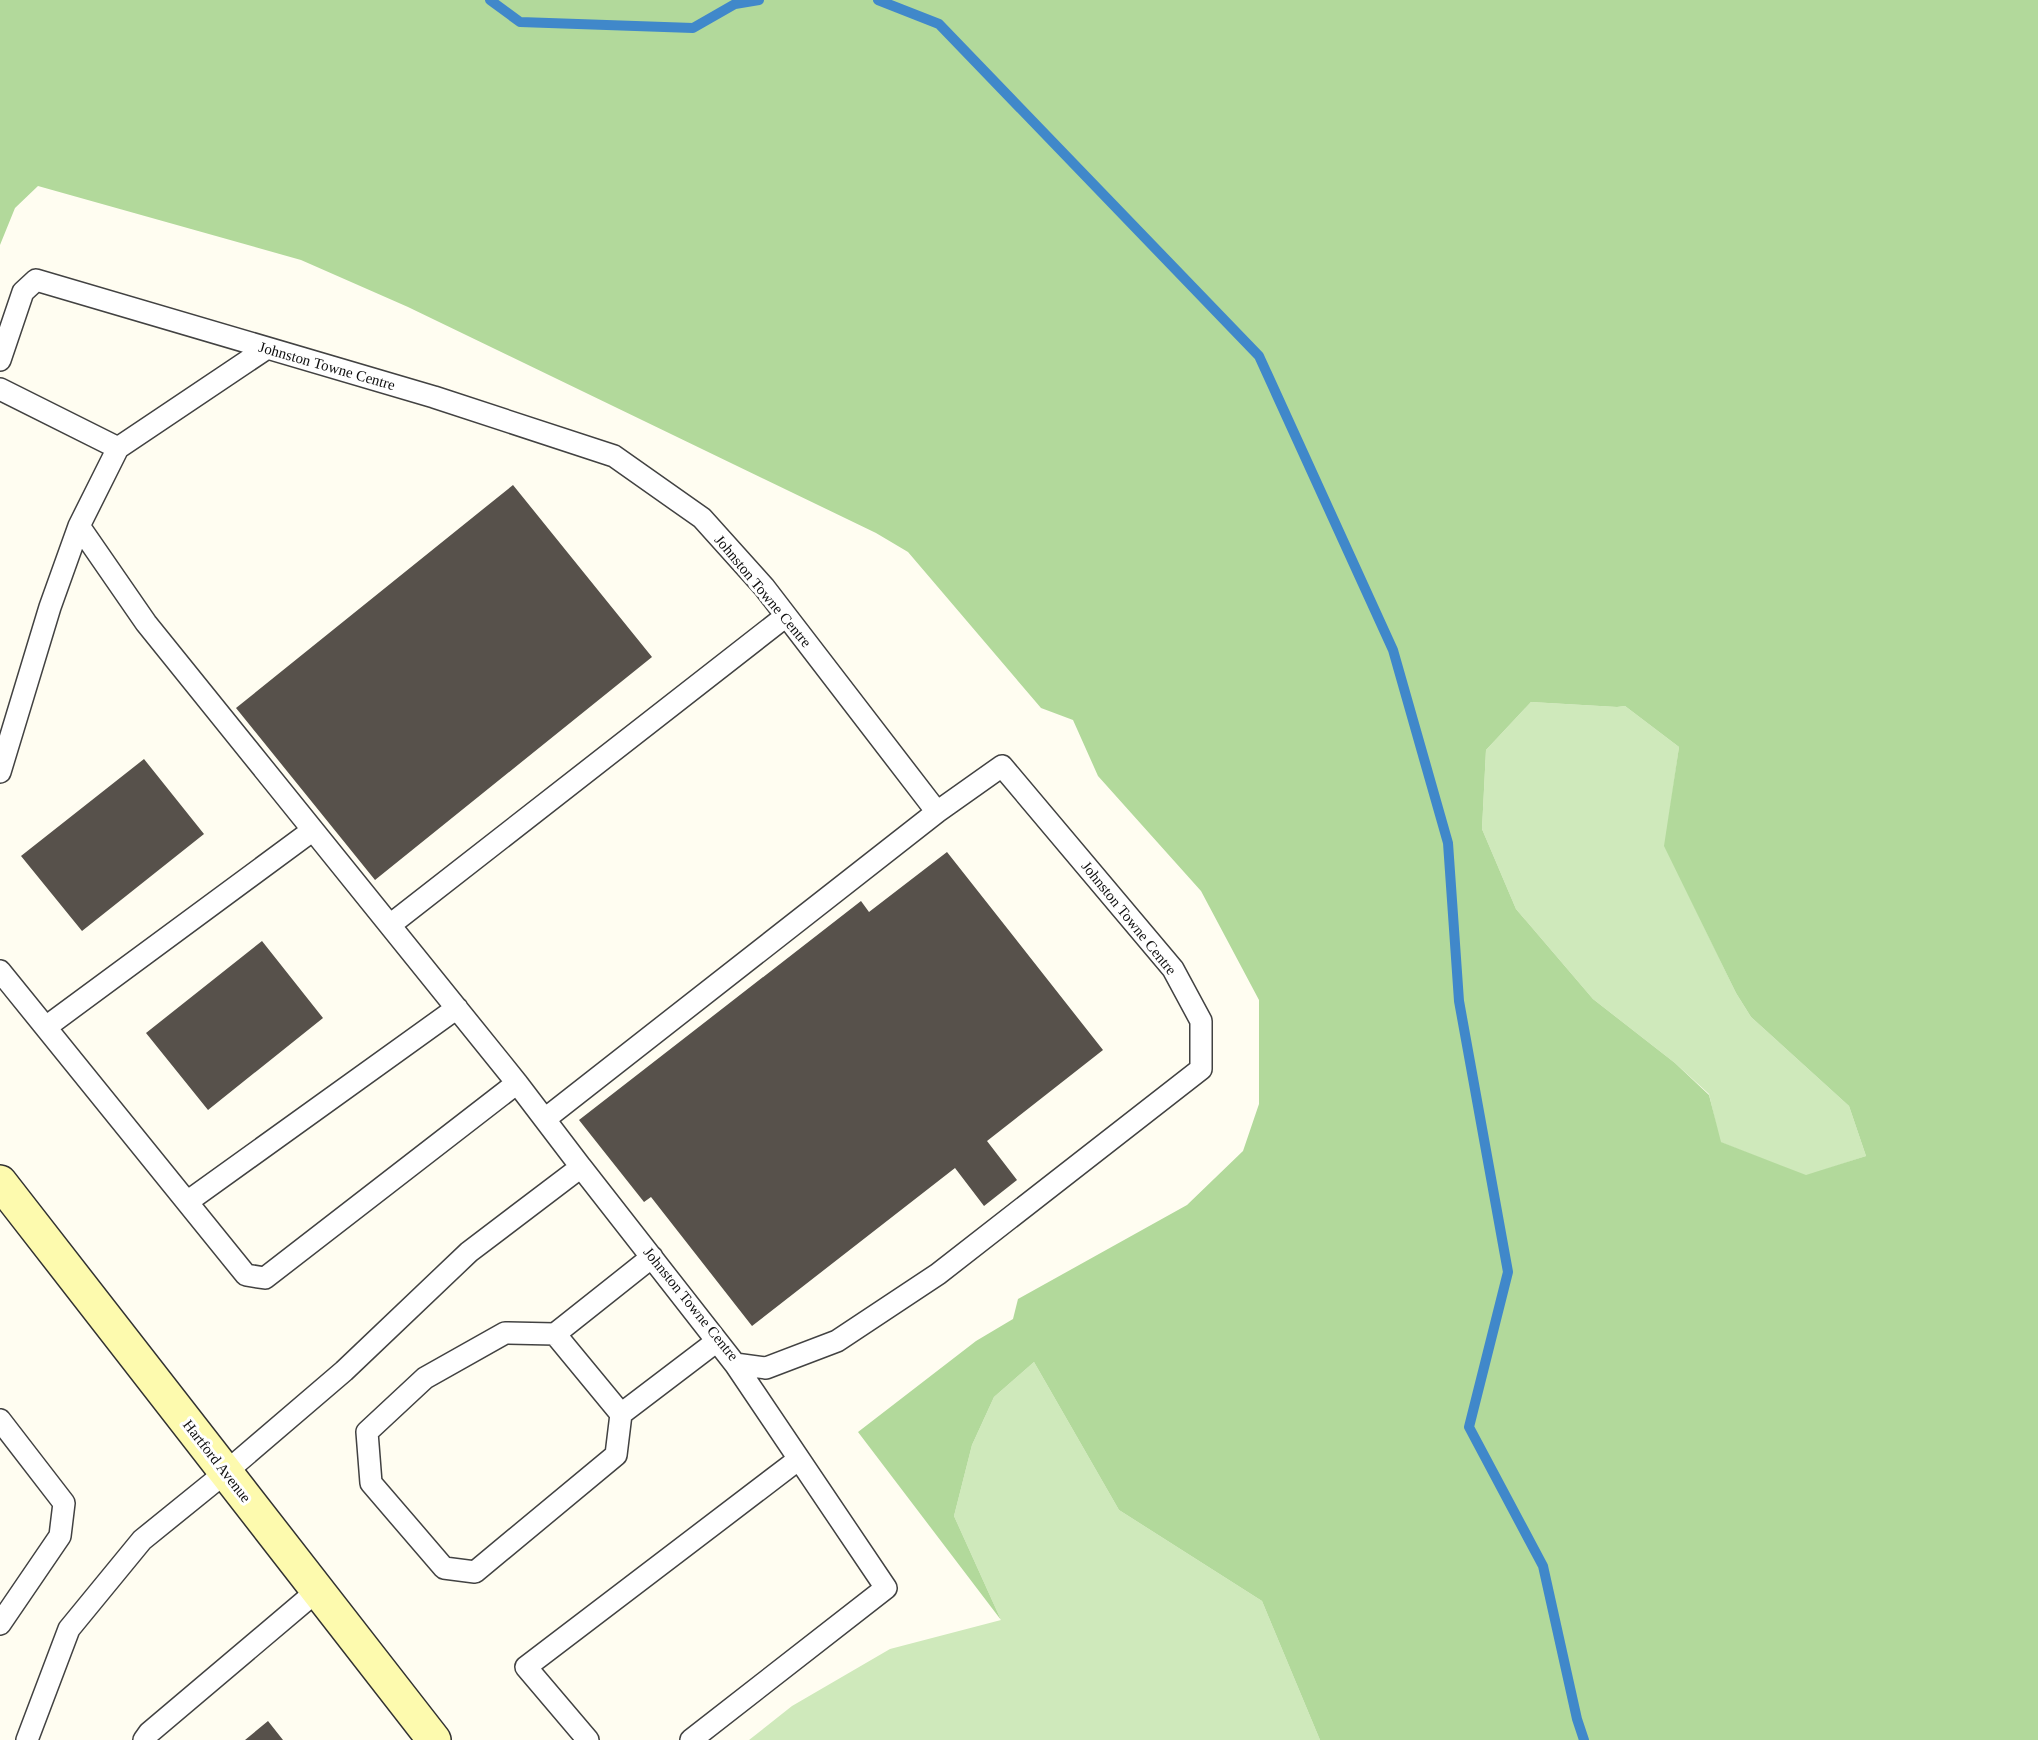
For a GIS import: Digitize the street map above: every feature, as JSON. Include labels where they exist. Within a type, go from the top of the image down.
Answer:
[{"type":"main road","name":"Hartford Avenue","points":[[0,1182],[318,1590],[429,1738]]},
{"type":"lane","name":"Johnston Towne Centre","points":[[0,360],[23,292],[36,280],[434,397],[614,456],[702,518],[764,587],[937,812],[1002,766],[1173,969],[1201,1021],[1201,1069],[938,1274],[837,1341],[766,1368],[735,1364],[517,1083],[146,623],[79,525]]},
{"type":"lane","points":[[0,772],[50,607],[79,525],[118,448],[267,348]]},
{"type":"lane","points":[[0,388],[118,448]]},
{"type":"lane","points":[[390,925],[786,616]]},
{"type":"lane","points":[[544,1119],[937,812]]},
{"type":"lane","points":[[46,1027],[313,830]]},
{"type":"lane","points":[[0,971],[246,1275],[265,1278],[517,1083]]},
{"type":"lane","points":[[187,1202],[457,1008]]},
{"type":"lane","points":[[27,1740],[69,1629],[142,1540],[344,1371],[469,1252],[581,1167]]},
{"type":"lane","points":[[652,1257],[555,1334],[505,1333],[425,1378],[367,1432],[371,1483],[444,1568],[475,1572],[616,1455],[621,1414],[717,1341]]},
{"type":"lane","points":[[555,1334],[621,1414]]},
{"type":"lane","points":[[691,1740],[886,1588],[735,1364]]},
{"type":"lane","points":[[0,1420],[64,1503],[60,1536],[0,1624]]},
{"type":"lane","points":[[588,1740],[526,1667],[799,1459]]},
{"type":"lane","points":[[144,1740],[149,1733],[318,1590]]},
{"type":"green space","points":[[0,0],[2038,0],[2038,1740],[1320,1740],[1262,1601],[1119,1510],[1034,1362],[994,1397],[972,1445],[954,1516],[1001,1620],[858,1432],[976,1341],[1013,1319],[1018,1299],[1187,1205],[1243,1151],[1259,1104],[1259,1000],[1201,891],[1098,776],[1073,720],[1041,708],[908,552],[876,533],[408,307],[301,260],[38,186],[15,208],[0,245]],"holes":[[[1531,702],[1625,706],[1679,747],[1664,846],[1736,993],[1751,1017],[1849,1106],[1866,1156],[1806,1175],[1721,1142],[1709,1095],[1675,1063],[1593,999],[1516,909],[1482,829],[1486,750]]]},
{"type":"green space","points":[[1531,702],[1625,706],[1679,747],[1665,846],[1736,993],[1751,1017],[1849,1106],[1866,1156],[1806,1176],[1720,1142],[1709,1094],[1675,1063],[1593,999],[1516,909],[1482,829],[1486,750]]},
{"type":"green space","points":[[1034,1362],[1119,1510],[1262,1601],[1320,1740],[749,1740],[792,1706],[890,1649],[1001,1620],[954,1516],[972,1445],[994,1397]]},
{"type":"building","points":[[513,485],[652,657],[375,880],[236,708]]},
{"type":"building","points":[[144,759],[204,834],[82,931],[21,856]]},
{"type":"building","points":[[947,852],[1103,1050],[987,1141],[1017,1180],[984,1206],[955,1168],[752,1326],[651,1197],[644,1202],[579,1120],[861,901],[869,912]]},
{"type":"building","points":[[262,941],[323,1018],[208,1110],[146,1033]]},
{"type":"building","points":[[268,1721],[283,1740],[245,1740]]},
{"type":"waterway","points":[[490,0],[520,22],[693,28],[735,4],[759,0]]},
{"type":"waterway","points":[[878,0],[939,24],[1259,356],[1393,650],[1448,843],[1459,1001],[1508,1272],[1469,1427],[1543,1566],[1577,1719],[1584,1740]]}]
